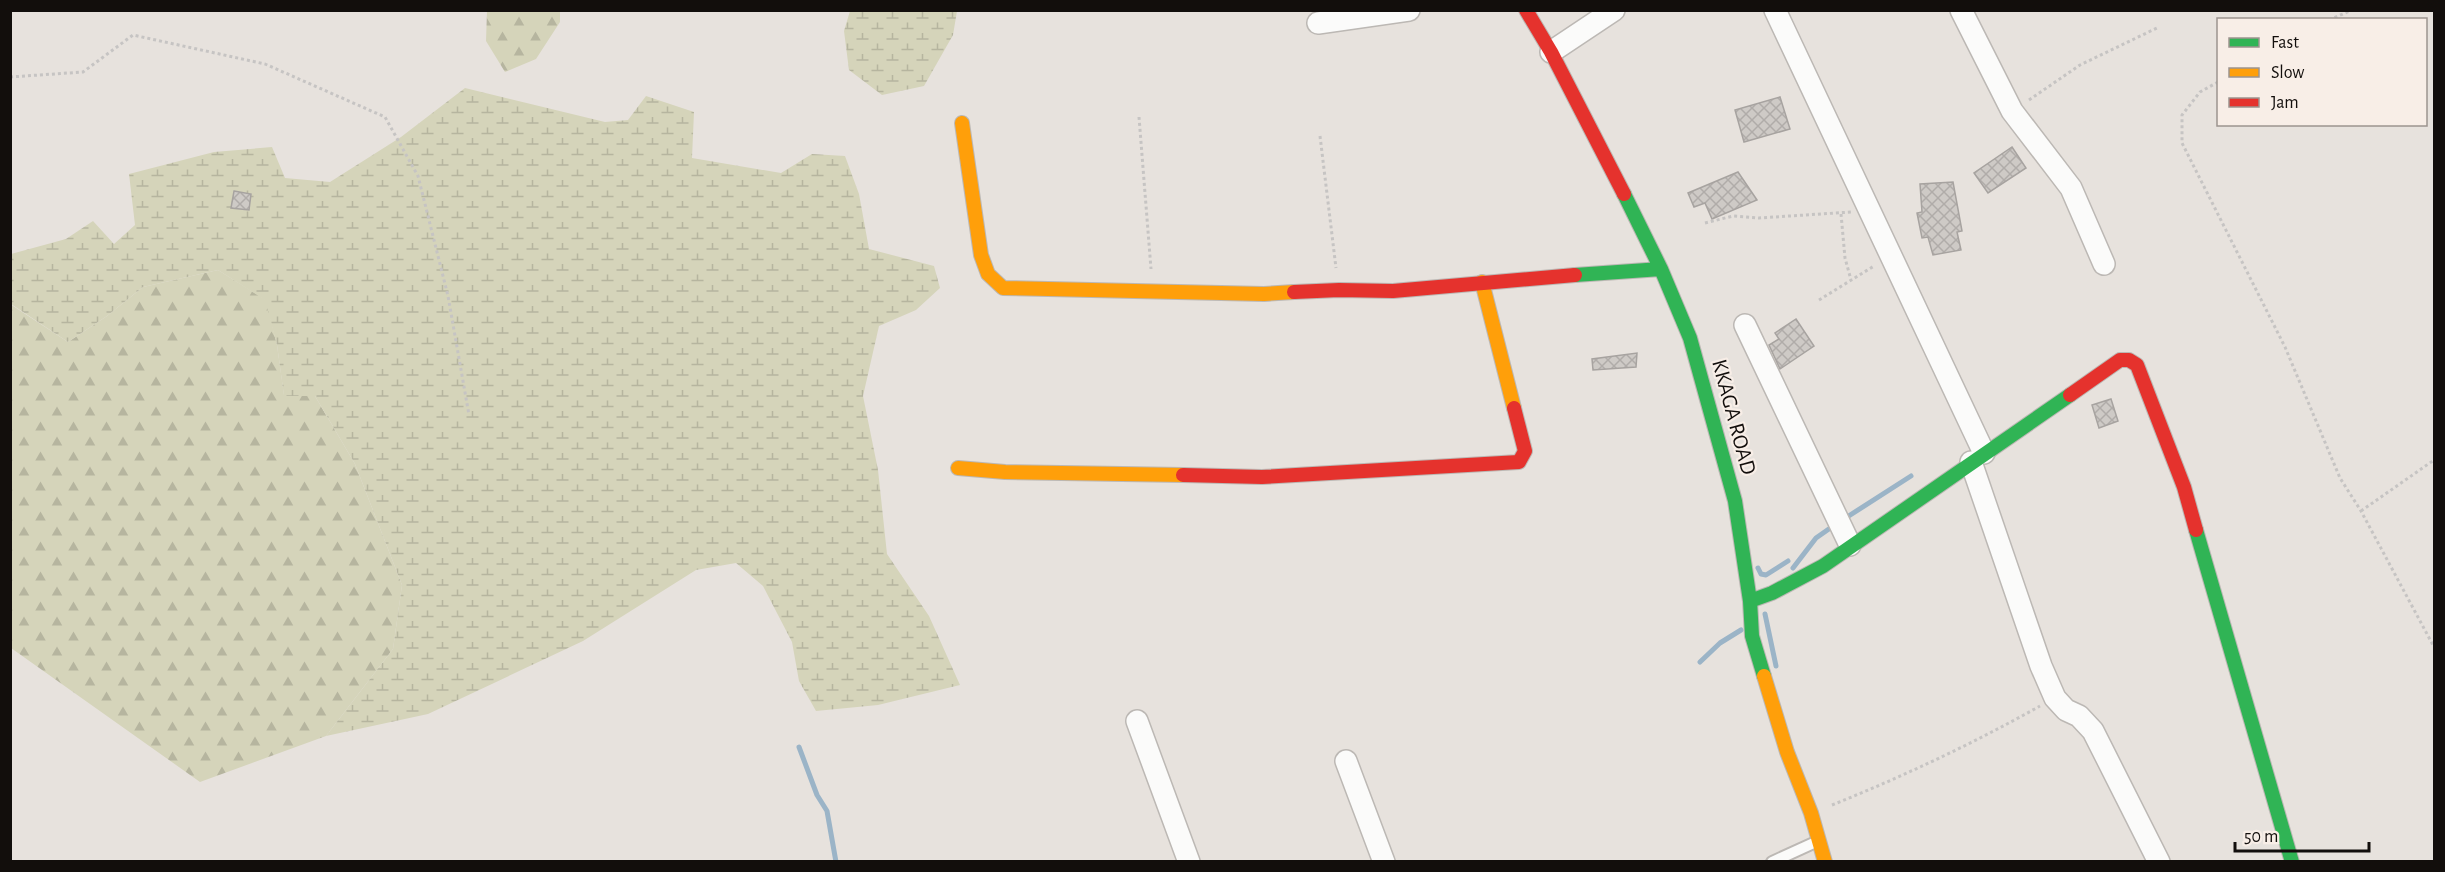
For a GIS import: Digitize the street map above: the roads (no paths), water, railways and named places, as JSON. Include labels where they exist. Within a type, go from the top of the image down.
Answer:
[{"type":"street","points":[[1318,23],[1409,10]]},
{"type":"street","name":"KKAGA ROAD","points":[[1526,10],[1551,52],[1661,269],[1690,338],[1735,501],[1750,601],[1752,636],[1787,752],[1811,813],[1825,861]]},
{"type":"street","points":[[1551,52],[1614,10]]},
{"type":"street","points":[[1775,10],[1891,256],[1977,458],[2041,666],[2055,698],[2066,710],[2079,716],[2094,731],[2159,861]]},
{"type":"street","points":[[1962,10],[2012,111],[2071,188],[2104,264]]},
{"type":"street","points":[[962,123],[981,255],[992,282],[1003,288],[1264,294],[1339,290],[1393,291],[1661,269]]},
{"type":"street","points":[[958,468],[1005,472],[1262,477],[1519,462],[1525,451],[1482,282]]},
{"type":"street","points":[[1745,325],[1850,545]]},
{"type":"street","points":[[1750,601],[1772,593],[1823,566],[1850,545],[2120,360],[2129,360],[2137,365],[2184,487],[2292,861]]},
{"type":"street","points":[[1137,721],[1189,861]]},
{"type":"street","points":[[1346,761],[1384,861]]},
{"type":"lane","points":[[1772,861],[1818,841]]},
{"type":"waterway","points":[[1844,519],[1911,476]]},
{"type":"waterway","points":[[1793,568],[1816,538],[1836,524]]},
{"type":"waterway","points":[[1758,568],[1761,574],[1766,575],[1788,561]]},
{"type":"waterway","points":[[1765,614],[1776,666]]},
{"type":"waterway","points":[[1700,662],[1720,643],[1741,630]]},
{"type":"waterway","points":[[799,747],[817,795],[827,811],[836,862]]}]
